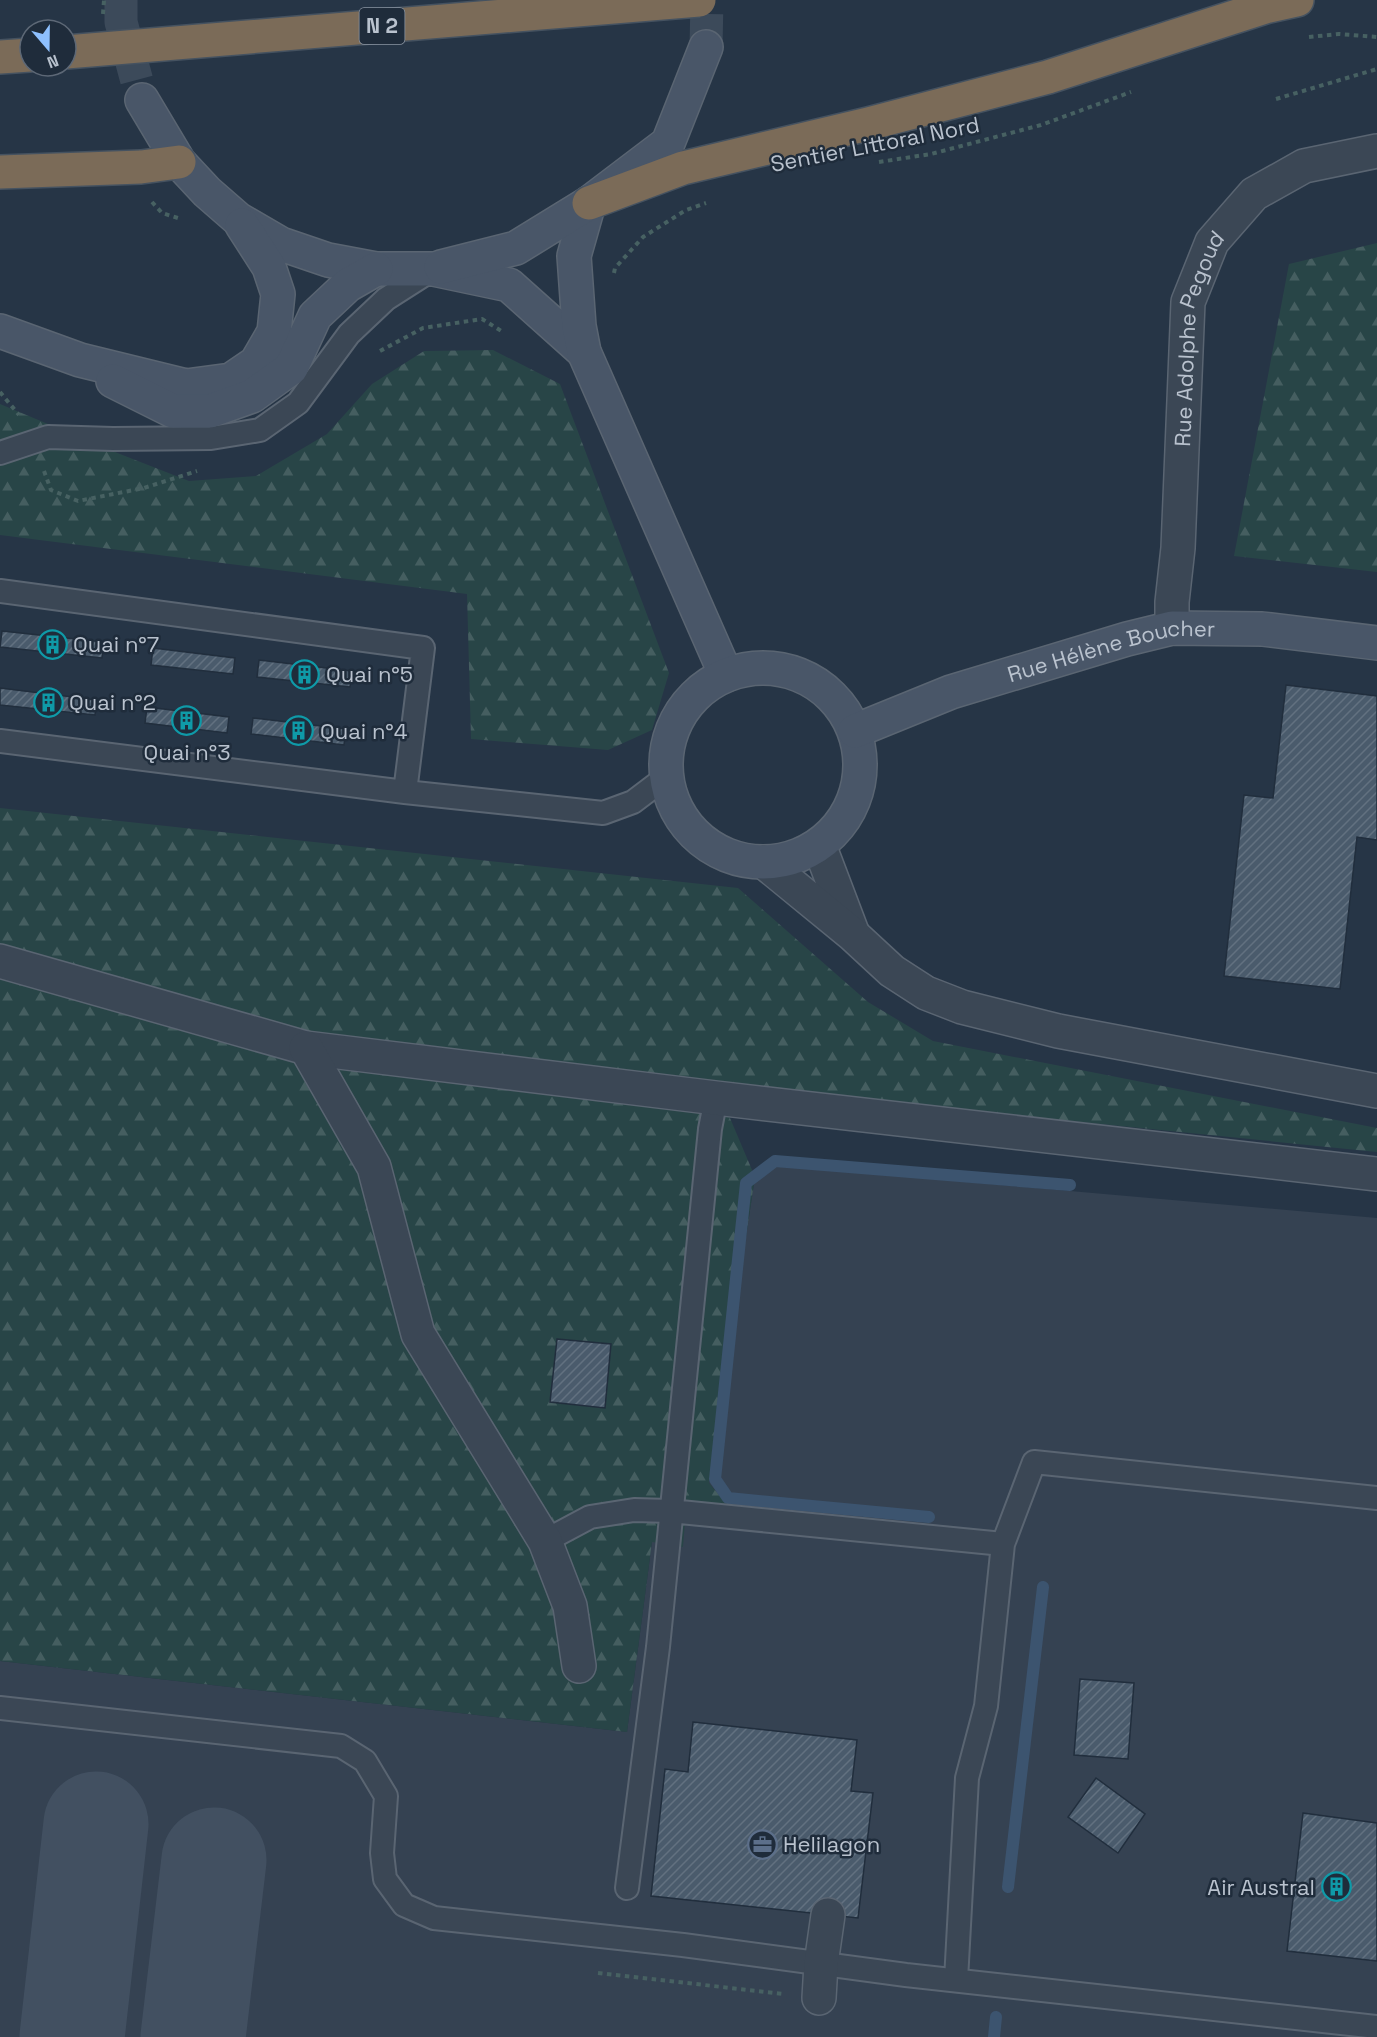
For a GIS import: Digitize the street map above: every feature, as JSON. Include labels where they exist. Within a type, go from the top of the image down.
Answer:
[{"type":"highway","name":"N 2","points":[[78,51],[699,0]]},
{"type":"highway","points":[[589,203],[683,168],[966,99],[1297,0]]},
{"type":"highway","points":[[0,57],[18,56]]},
{"type":"highway","points":[[0,172],[141,167],[179,162]]},
{"type":"street","points":[[433,269],[516,248],[589,203],[668,143],[706,47]]},
{"type":"street","points":[[142,100],[179,162],[207,192],[238,219],[281,244],[328,260],[376,269],[433,269],[510,285],[584,352]]},
{"type":"street","name":"Rue Adolphe Pegoud","points":[[1172,628],[1172,602],[1178,548],[1188,302],[1212,242],[1254,194],[1264,188],[1304,166],[1377,151]]},
{"type":"street","points":[[589,203],[574,256],[579,326],[584,352],[726,675]]},
{"type":"street","points":[[0,331],[80,360],[186,386],[231,380],[256,363],[274,332],[278,294],[269,267],[238,219]]},
{"type":"street","points":[[80,360],[124,388],[173,411],[210,411],[252,396],[291,368],[315,316],[348,285],[376,269]]},
{"type":"street","name":"Rue Hélène Boucher","points":[[855,731],[951,692],[1127,639],[1172,628],[1262,629],[1377,643]]},
{"type":"street","points":[[757,667],[788,671],[817,683],[840,703],[855,731],[861,762],[857,793],[842,822],[819,844],[793,857],[764,862],[734,857],[707,844],[688,828],[671,796],[666,777],[669,738],[682,712],[701,690],[726,675],[757,667]]},
{"type":"street","points":[[819,844],[852,934]]},
{"type":"street","points":[[764,862],[852,934],[892,971],[926,993],[963,1007],[1058,1031],[1377,1091]]},
{"type":"street","points":[[0,962],[306,1048],[1377,1174]]},
{"type":"street","points":[[306,1048],[374,1167],[418,1334],[545,1541],[570,1606],[579,1666]]},
{"type":"street","points":[[819,1998],[828,1915]]},
{"type":"lane","points":[[0,453],[48,436],[113,439],[211,438],[260,430],[298,403],[349,334],[386,299],[433,269]]},
{"type":"lane","points":[[0,591],[423,648],[405,792]]},
{"type":"lane","points":[[0,741],[405,792],[603,813],[633,802],[666,777]]},
{"type":"lane","points":[[627,1888],[658,1647],[710,1129],[716,1098]]},
{"type":"lane","points":[[956,1980],[967,1778],[986,1706],[1003,1544],[1034,1462],[1377,1498]]},
{"type":"lane","points":[[545,1541],[590,1517],[634,1510],[670,1511],[1003,1544]]},
{"type":"lane","points":[[0,1708],[341,1746],[366,1761],[386,1796],[382,1853],[385,1879],[404,1905],[434,1918],[1377,2027]]},
{"type":"path","points":[[1304,38],[1340,34],[1377,37]]},
{"type":"path","points":[[1276,99],[1377,69]]},
{"type":"path","name":"Sentier Littoral Nord","points":[[875,163],[931,154],[1041,125],[1139,89]]},
{"type":"path","points":[[612,277],[615,268],[643,237],[686,210],[708,202]]},
{"type":"path","points":[[372,359],[381,351],[423,328],[482,319],[511,337]]},
{"type":"path","points":[[0,392],[20,416]]},
{"type":"path","points":[[44,469],[51,490],[78,501],[144,488],[203,470]]},
{"type":"path","points":[[598,1974],[819,1998]]},
{"type":"shaded area","points":[[773,1165],[1377,1218],[1377,2037],[0,2037],[0,1661],[627,1732],[652,1542],[685,1523],[734,1529],[737,1506],[726,1503],[709,1483],[755,1177]]},
{"type":"green space","points":[[1377,243],[1377,572],[1234,556],[1289,264]]},
{"type":"green space","points":[[493,350],[560,384],[669,673],[652,730],[608,750],[471,739],[467,594],[0,535],[0,404],[189,481],[256,476],[327,434],[372,384],[424,351]]},
{"type":"green space","points":[[0,808],[738,888],[868,1002],[933,1041],[1377,1128],[1377,1152],[716,1085],[755,1177],[709,1483],[726,1503],[737,1506],[734,1529],[685,1523],[683,1547],[652,1542],[627,1732],[0,1661]]},
{"type":"building","name":"Quai n°7","points":[[2,631],[104,642],[102,658],[0,647]]},
{"type":"building","points":[[153,648],[235,658],[233,674],[151,665]]},
{"type":"building","name":"Quai n°5","points":[[259,660],[352,671],[350,687],[257,677]]},
{"type":"building","points":[[1286,685],[1377,696],[1377,840],[1357,837],[1340,989],[1224,976],[1244,795],[1273,798]]},
{"type":"building","name":"Quai n°2","points":[[0,688],[97,700],[95,715],[0,705]]},
{"type":"building","name":"Quai n°3","points":[[147,707],[229,717],[227,733],[145,723]]},
{"type":"building","name":"Quai n°4","points":[[253,718],[346,729],[344,745],[251,734]]},
{"type":"building","points":[[557,1339],[611,1344],[605,1408],[550,1402]]},
{"type":"building","points":[[1080,1679],[1134,1683],[1128,1759],[1074,1755]]},
{"type":"building","name":"Helilagon","points":[[693,1722],[857,1740],[851,1791],[873,1793],[858,1918],[651,1896],[665,1769],[688,1772]]},
{"type":"building","points":[[1096,1778],[1145,1814],[1118,1853],[1068,1817]]},
{"type":"building","name":"Air Austral","points":[[1303,1813],[1377,1823],[1377,1961],[1287,1951]]},
{"type":"waterway","points":[[929,1517],[728,1498],[715,1479],[746,1183],[775,1161],[1070,1185]]},
{"type":"waterway","points":[[1008,1887],[1043,1587]]},
{"type":"waterway","points":[[994,2037],[996,2017]]},
{"type":"taxiway","points":[[72,2037],[96,1824]]},
{"type":"taxiway","points":[[193,2037],[214,1860]]},
{"type":"tunnel","points":[[121,0],[121,22],[142,100]]},
{"type":"tunnel","points":[[706,47],[707,0]]},
{"type":"place","name":"Quai n°7","points":[[52,644]]},
{"type":"place","name":"Quai n°5","points":[[305,674]]},
{"type":"place","name":"Quai n°2","points":[[48,702]]},
{"type":"place","name":"Quai n°3","points":[[187,720]]},
{"type":"place","name":"Quai n°4","points":[[299,731]]},
{"type":"place","name":"Helilagon","points":[[762,1844]]},
{"type":"place","name":"Air Austral","points":[[1336,1887]]}]
